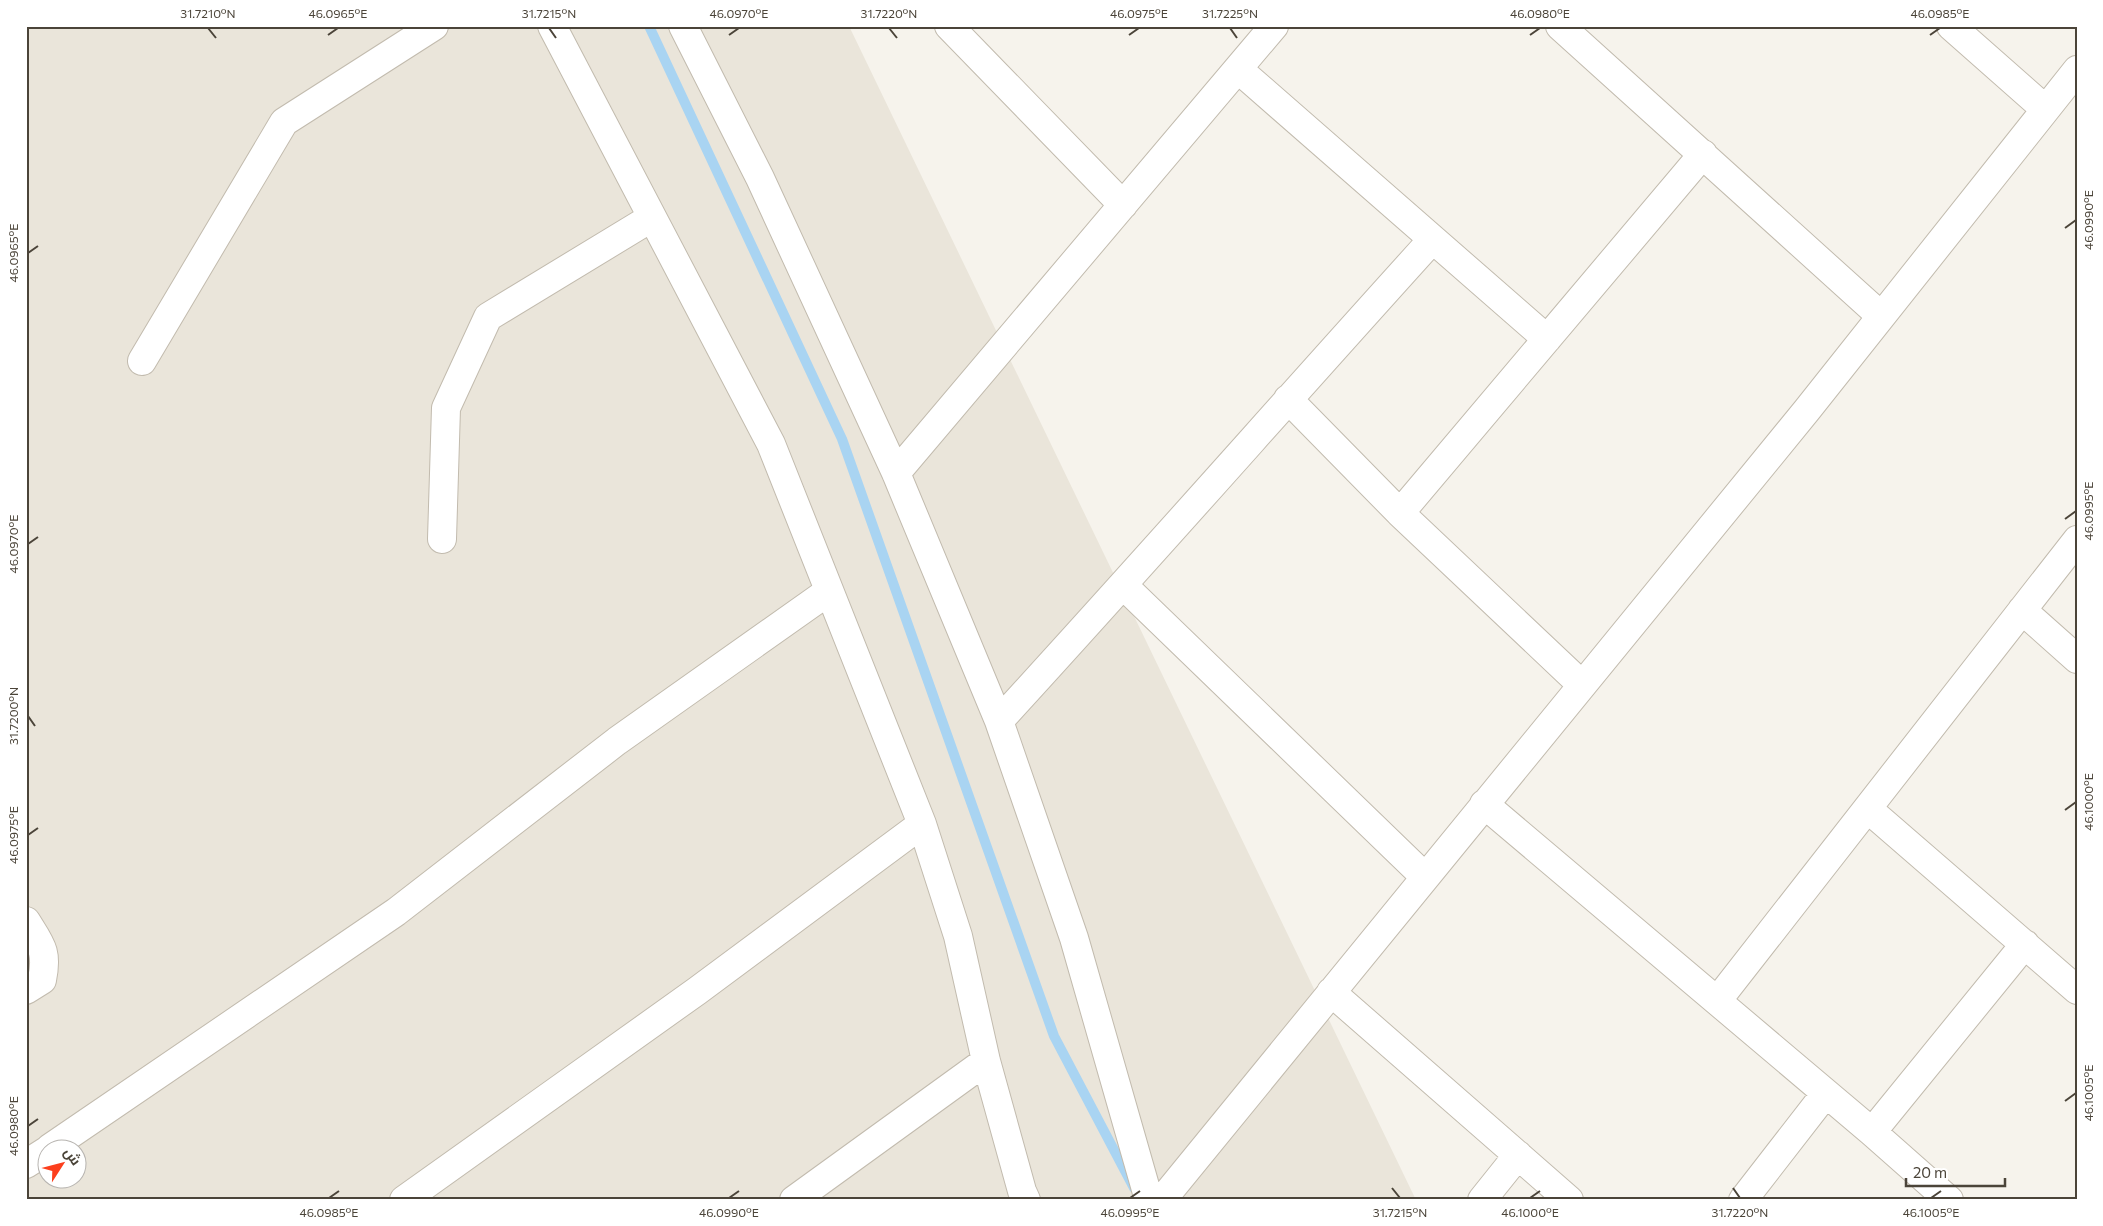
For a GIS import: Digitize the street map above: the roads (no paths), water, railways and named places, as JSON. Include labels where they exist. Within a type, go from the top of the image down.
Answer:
[{"type":"street","points":[[142,361],[284,122],[434,26]]},
{"type":"street","points":[[552,26],[771,444],[922,824],[958,936],[1019,1197]]},
{"type":"street","points":[[683,26],[760,178],[896,473],[999,721],[1074,938],[1149,1200]]},
{"type":"street","points":[[949,26],[1123,205]]},
{"type":"street","points":[[896,473],[1274,26]]},
{"type":"street","points":[[1560,26],[1881,316]]},
{"type":"street","points":[[1951,26],[2045,109]]},
{"type":"street","points":[[1238,69],[1547,339]]},
{"type":"street","points":[[1162,1200],[1881,316],[2077,70]]},
{"type":"street","points":[[1400,513],[1702,154]]},
{"type":"street","points":[[442,538],[446,408],[488,317],[651,218]]},
{"type":"street","points":[[999,721],[1124,586],[1288,399],[1432,240]]},
{"type":"street","points":[[1288,399],[1400,513],[1582,685]]},
{"type":"street","points":[[1717,1001],[2077,540]]},
{"type":"street","points":[[1124,586],[1425,877]]},
{"type":"street","points":[[65,1138],[396,912],[617,741],[829,591]]},
{"type":"street","points":[[2022,610],[2077,660]]},
{"type":"street","points":[[1484,804],[1872,1132],[1949,1200]]},
{"type":"street","points":[[1868,809],[2077,990]]},
{"type":"street","points":[[404,1200],[705,985],[922,824]]},
{"type":"street","points":[[26,921],[43,948],[46,964],[42,980],[26,990]]},
{"type":"street","points":[[1872,1132],[2025,944]]},
{"type":"street","points":[[1331,992],[1569,1200]]},
{"type":"street","points":[[794,1200],[986,1061]]},
{"type":"street","points":[[1743,1200],[1826,1093]]},
{"type":"street","points":[[1482,1200],[1518,1155]]},
{"type":"street","points":[[26,1164],[38,1156]]},
{"type":"waterway","points":[[649,26],[842,439],[1054,1036],[1134,1188]]}]
